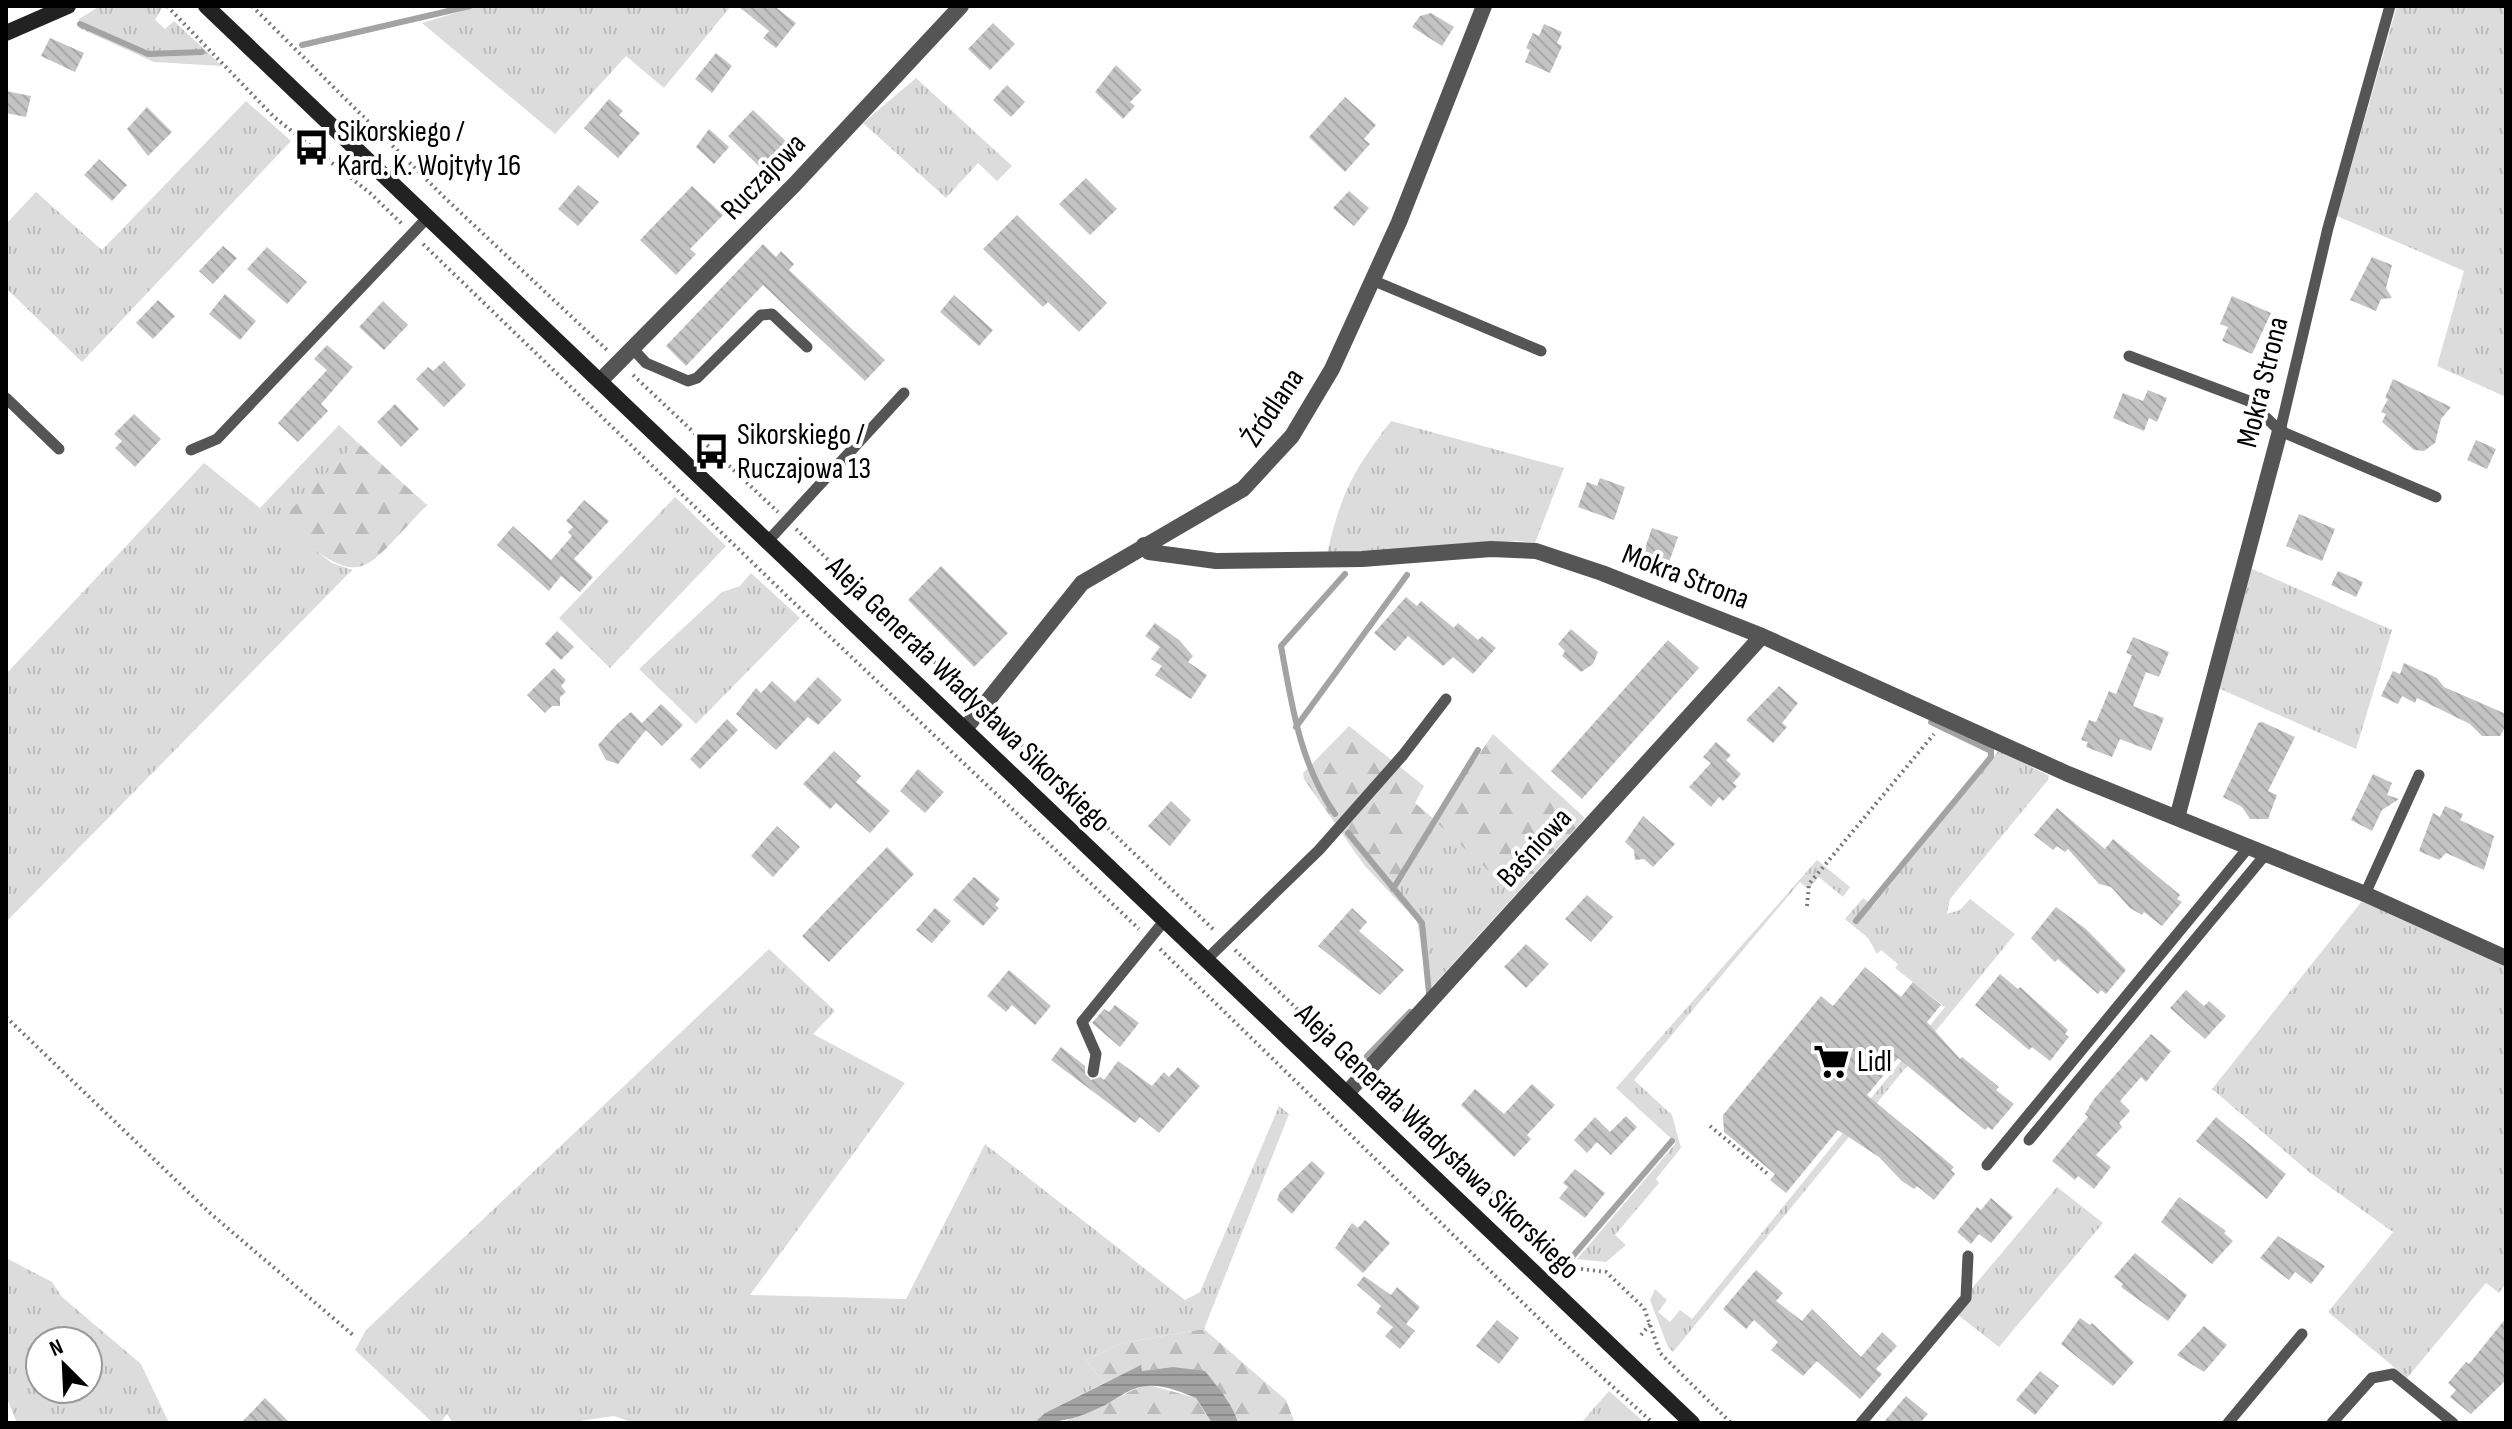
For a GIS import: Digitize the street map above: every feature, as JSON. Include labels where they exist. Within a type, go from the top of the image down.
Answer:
[{"type":"main road","points":[[6,33],[68,6]]},
{"type":"main road","name":"Aleja Generała Władysława Sikorskiego","points":[[214,9],[1692,1423]]},
{"type":"street","name":"Ruczajowa","points":[[600,381],[634,350],[961,6]]},
{"type":"street","name":"Źródlana","points":[[965,729],[1082,583],[1243,489],[1277,456],[1332,369],[1439,124],[1484,6]]},
{"type":"street","name":"Mokra Strona","points":[[2177,818],[2280,431]]},
{"type":"street","name":"Mokra Strona","points":[[1144,545],[1149,552],[1216,561],[1362,559],[1515,548],[1602,573],[1762,636],[1946,720],[2365,894],[2506,958]]},
{"type":"street","name":"Baśniowa","points":[[1347,1093],[1762,636]]},
{"type":"lane","name":"Mokra Strona","points":[[2280,431],[2328,228],[2390,6]]},
{"type":"lane","points":[[191,450],[217,439],[429,216]]},
{"type":"lane","points":[[1372,280],[1541,351]]},
{"type":"lane","points":[[634,350],[646,363],[688,381],[697,378],[761,315],[772,314],[807,347]]},
{"type":"lane","points":[[2129,356],[2249,401],[2280,431],[2436,497]]},
{"type":"lane","points":[[768,541],[904,393]]},
{"type":"lane","points":[[6,398],[59,449]]},
{"type":"lane","points":[[1206,960],[1319,850],[1403,755],[1446,699]]},
{"type":"lane","points":[[2365,894],[2419,775]]},
{"type":"lane","points":[[1987,1165],[2248,848]]},
{"type":"lane","points":[[2029,1140],[2265,855]]},
{"type":"lane","points":[[1093,1072],[1096,1054],[1082,1022],[1165,920]]},
{"type":"lane","points":[[1861,1423],[1966,1298],[1968,1256]]},
{"type":"lane","points":[[2228,1423],[2302,1334]]},
{"type":"lane","points":[[2332,1423],[2372,1378],[2393,1374],[2453,1423]]},
{"type":"path","points":[[167,6],[274,117],[370,193],[1653,1423]]},
{"type":"path","points":[[252,6],[445,198],[1365,1074],[1574,1268],[1600,1270],[1609,1274],[1644,1308],[1660,1353],[1731,1423]]},
{"type":"path","points":[[1807,906],[1809,884],[1946,720]]},
{"type":"path","points":[[6,1017],[211,1214],[353,1335]]},
{"type":"path","points":[[1710,1126],[1769,1175]]},
{"type":"path","points":[[1641,1335],[1651,1323]]},
{"type":"green space","points":[[100,6],[163,6],[155,20],[165,29],[174,21],[222,66],[154,62],[79,28],[79,19]]},
{"type":"green space","points":[[479,6],[731,6],[664,88],[626,56],[555,134],[422,23]]},
{"type":"green space","points":[[2397,6],[2506,6],[2506,397],[2437,366],[2464,271],[2337,216]]},
{"type":"green space","points":[[916,78],[1012,166],[997,181],[978,163],[946,198],[863,123]]},
{"type":"green space","points":[[246,101],[291,141],[82,362],[6,288],[6,224],[36,192],[102,250]]},
{"type":"green space","points":[[1391,421],[1564,468],[1535,543],[1517,541],[1327,554],[1350,483]]},
{"type":"green space","points":[[339,425],[357,442],[279,523],[332,563],[352,570],[6,922],[6,674],[204,463],[260,508]]},
{"type":"green space","points":[[357,442],[427,505],[386,549],[358,567],[328,559],[278,523]]},
{"type":"green space","points":[[675,497],[726,546],[610,668],[559,618]]},
{"type":"green space","points":[[2250,568],[2392,630],[2356,749],[2218,688]]},
{"type":"green space","points":[[751,573],[800,618],[696,724],[639,669],[722,592],[740,586]]},
{"type":"green space","points":[[1349,726],[1424,786],[1415,803],[1435,820],[1493,734],[1585,818],[1515,895],[1435,821],[1394,897],[1364,865],[1304,779],[1303,773]]},
{"type":"green space","points":[[1999,750],[2049,776],[2048,780],[1950,899],[1947,914],[1960,910],[1970,899],[2015,934],[1673,1352],[1668,1347],[1650,1300],[1655,1289],[1667,1300],[1658,1312],[1670,1322],[1680,1310],[1692,1319],[1945,1007],[1895,968],[1898,964],[1881,950],[1877,954],[1868,938],[1845,919],[1863,898],[1873,906]]},
{"type":"green space","points":[[1435,820],[1515,895],[1428,991],[1417,920],[1394,897]]},
{"type":"green space","points":[[1817,860],[1850,887],[1843,897],[1819,877],[1808,889],[1800,882],[1634,1080],[1672,1115],[1681,1148],[1656,1179],[1659,1183],[1615,1235],[1626,1245],[1606,1262],[1577,1259],[1676,1143],[1616,1088]]},
{"type":"green space","points":[[2362,901],[2506,966],[2506,1283],[2499,1293],[2486,1283],[2407,1378],[2328,1312],[2393,1232],[2309,1172],[2212,1089]]},
{"type":"green space","points":[[769,949],[835,1011],[813,1034],[905,1083],[750,1295],[906,1299],[985,1144],[1185,1300],[1200,1292],[1279,1106],[1289,1114],[1204,1329],[1122,1343],[1086,1360],[1104,1383],[1045,1413],[1034,1423],[634,1423],[614,1416],[566,1423],[453,1423],[447,1414],[440,1423],[433,1423],[355,1350],[366,1330]]},
{"type":"green space","points":[[2057,1187],[2103,1223],[1999,1347],[1953,1311]]},
{"type":"green space","points":[[6,1258],[52,1282],[62,1297],[95,1325],[24,1325],[24,1405],[104,1405],[104,1333],[141,1364],[169,1423],[17,1423],[6,1396]]},
{"type":"green space","points":[[1204,1329],[1286,1400],[1295,1423],[1238,1423],[1215,1383],[1173,1367],[1142,1371],[1141,1366],[1104,1383],[1086,1360],[1122,1343]]},
{"type":"green space","points":[[1149,1385],[1196,1398],[1212,1423],[1064,1423],[1135,1389]]},
{"type":"green space","points":[[1609,1391],[1645,1423],[1581,1423]]},
{"type":"shaded area","points":[[1141,1365],[1142,1371],[1173,1367],[1205,1371],[1229,1403],[1238,1423],[1212,1423],[1196,1398],[1153,1386],[1134,1389],[1076,1417],[1034,1423],[1045,1413]]},
{"type":"building","points":[[738,6],[774,6],[796,23],[776,48],[763,38],[769,31]]},
{"type":"building","points":[[1431,13],[1454,27],[1442,46],[1412,27],[1420,16]]},
{"type":"building","points":[[993,23],[1015,44],[990,70],[968,49]]},
{"type":"building","points":[[1544,24],[1562,32],[1557,43],[1562,46],[1550,73],[1525,62],[1530,50],[1526,48],[1533,33],[1539,36]]},
{"type":"building","points":[[50,38],[84,53],[75,72],[41,56]]},
{"type":"building","points":[[716,53],[732,66],[712,93],[695,79]]},
{"type":"building","points":[[1116,65],[1142,90],[1130,102],[1135,106],[1123,119],[1095,92]]},
{"type":"building","points":[[1007,85],[1025,102],[1011,117],[993,100]]},
{"type":"building","points":[[6,91],[31,96],[26,117],[6,113]]},
{"type":"building","points":[[1345,97],[1376,125],[1364,139],[1370,144],[1345,172],[1309,137]]},
{"type":"building","points":[[609,99],[623,111],[619,115],[640,133],[618,158],[584,128]]},
{"type":"building","points":[[147,107],[172,132],[148,156],[127,129]]},
{"type":"building","points":[[753,110],[794,149],[769,176],[728,136]]},
{"type":"building","points":[[709,129],[729,147],[714,164],[696,147]]},
{"type":"building","points":[[99,159],[127,185],[112,201],[84,175]]},
{"type":"building","points":[[1086,178],[1117,209],[1090,235],[1059,204]]},
{"type":"building","points":[[578,185],[599,202],[578,226],[558,209]]},
{"type":"building","points":[[692,186],[723,215],[690,249],[696,254],[676,275],[640,240]]},
{"type":"building","points":[[1349,191],[1369,208],[1354,226],[1333,208]]},
{"type":"building","points":[[1017,215],[1107,303],[1079,332],[1048,302],[1043,307],[983,249]]},
{"type":"building","points":[[763,244],[776,257],[781,251],[794,264],[789,270],[885,360],[865,381],[763,285],[686,366],[666,346]]},
{"type":"building","points":[[223,246],[237,258],[213,284],[199,271]]},
{"type":"building","points":[[267,247],[307,282],[287,304],[247,269]]},
{"type":"building","points":[[2372,257],[2392,265],[2386,288],[2392,298],[2381,299],[2376,311],[2350,300]]},
{"type":"building","points":[[225,294],[256,321],[240,340],[209,314]]},
{"type":"building","points":[[954,295],[993,330],[979,346],[940,312]]},
{"type":"building","points":[[2232,296],[2271,313],[2252,354],[2222,341],[2228,327],[2220,324]]},
{"type":"building","points":[[158,300],[175,316],[153,339],[136,323]]},
{"type":"building","points":[[383,301],[408,325],[384,350],[359,327]]},
{"type":"building","points":[[327,345],[353,367],[321,404],[328,411],[298,442],[278,423],[327,370],[314,359]]},
{"type":"building","points":[[444,361],[466,385],[444,407],[416,379],[428,367],[433,371]]},
{"type":"building","points":[[2393,379],[2451,407],[2441,419],[2435,443],[2424,451],[2414,450],[2382,422],[2386,414],[2381,412]]},
{"type":"building","points":[[2148,390],[2167,398],[2157,422],[2149,418],[2144,431],[2113,418],[2123,393],[2143,401]]},
{"type":"building","points":[[395,404],[419,429],[401,447],[377,422]]},
{"type":"building","points":[[134,414],[161,439],[135,467],[115,448],[122,441],[114,434]]},
{"type":"building","points":[[2476,440],[2496,449],[2487,469],[2467,460]]},
{"type":"building","points":[[1600,478],[1625,487],[1614,520],[1578,507],[1587,482],[1597,486]]},
{"type":"building","points":[[584,500],[609,521],[574,559],[593,577],[580,592],[561,576],[549,591],[497,545],[513,526],[551,560],[572,536],[568,532],[573,527],[566,521]]},
{"type":"building","points":[[2299,514],[2335,529],[2322,561],[2286,546]]},
{"type":"building","points":[[1652,528],[1678,537],[1669,562],[1643,554]]},
{"type":"building","points":[[941,566],[1008,633],[974,667],[908,600]]},
{"type":"building","points":[[2338,571],[2363,582],[2356,597],[2331,585]]},
{"type":"building","points":[[1406,597],[1417,606],[1421,601],[1454,628],[1458,623],[1478,640],[1482,636],[1496,648],[1473,674],[1453,657],[1443,666],[1408,636],[1395,651],[1374,633]]},
{"type":"building","points":[[1155,623],[1179,640],[1193,656],[1188,662],[1207,675],[1191,699],[1155,675],[1162,666],[1151,659],[1160,647],[1145,636]]},
{"type":"building","points":[[1571,629],[1598,652],[1593,664],[1581,672],[1562,656],[1565,651],[1558,644]]},
{"type":"building","points":[[557,631],[574,647],[561,660],[545,644]]},
{"type":"building","points":[[2133,637],[2169,652],[2159,677],[2146,672],[2133,706],[2164,718],[2151,751],[2120,739],[2112,757],[2086,747],[2088,742],[2081,740],[2089,720],[2096,722],[2109,691],[2116,694],[2132,655],[2126,653]]},
{"type":"building","points":[[1668,640],[1699,668],[1582,799],[1551,771]]},
{"type":"building","points":[[2404,663],[2437,678],[2444,687],[2506,714],[2506,725],[2500,736],[2482,736],[2470,724],[2417,698],[2415,703],[2402,696],[2398,704],[2381,696],[2393,671],[2400,674]]},
{"type":"building","points":[[554,668],[566,680],[561,686],[566,692],[560,697],[560,706],[552,706],[545,713],[527,695]]},
{"type":"building","points":[[818,677],[842,700],[818,725],[808,717],[776,750],[736,714],[756,688],[761,693],[772,681],[795,702]]},
{"type":"building","points":[[1779,686],[1798,703],[1782,723],[1787,727],[1773,743],[1746,720]]},
{"type":"building","points":[[661,704],[683,725],[662,746],[646,730],[618,764],[606,760],[598,745],[616,725],[631,712],[642,723]]},
{"type":"building","points":[[727,719],[738,730],[700,769],[690,759]]},
{"type":"building","points":[[2258,723],[2295,737],[2268,791],[2277,795],[2268,819],[2250,819],[2242,807],[2223,797]]},
{"type":"building","points":[[1716,742],[1731,755],[1726,760],[1741,774],[1733,783],[1737,786],[1723,801],[1719,797],[1711,807],[1689,787],[1711,763],[1703,757]]},
{"type":"building","points":[[834,751],[861,776],[856,782],[890,811],[870,833],[836,803],[830,809],[803,784]]},
{"type":"building","points":[[918,769],[944,792],[925,813],[900,791]]},
{"type":"building","points":[[2373,774],[2392,783],[2387,795],[2399,799],[2382,810],[2372,831],[2351,820]]},
{"type":"building","points":[[1171,801],[1191,820],[1170,846],[1148,826]]},
{"type":"building","points":[[2445,806],[2463,814],[2460,820],[2494,836],[2484,870],[2446,853],[2439,860],[2419,851],[2433,813],[2440,817]]},
{"type":"building","points":[[2057,808],[2105,849],[2113,839],[2180,895],[2177,899],[2182,902],[2162,926],[2144,912],[2142,915],[2130,908],[2111,887],[2099,884],[2068,849],[2065,852],[2057,846],[2053,850],[2034,835]]},
{"type":"building","points":[[1643,816],[1675,844],[1653,867],[1644,859],[1635,860],[1634,850],[1625,842]]},
{"type":"building","points":[[777,826],[800,847],[773,877],[751,856]]},
{"type":"building","points":[[887,847],[914,874],[829,962],[802,936]]},
{"type":"building","points":[[974,877],[1000,899],[995,905],[999,908],[983,926],[953,900]]},
{"type":"building","points":[[1587,895],[1613,917],[1591,942],[1565,919]]},
{"type":"building","points":[[2056,907],[2086,929],[2126,970],[2106,994],[2101,990],[2098,994],[2058,959],[2055,962],[2031,938]]},
{"type":"building","points":[[935,908],[951,921],[932,943],[916,930]]},
{"type":"building","points":[[1352,908],[1367,922],[1359,931],[1404,970],[1380,995],[1318,946]]},
{"type":"building","points":[[1526,944],[1549,964],[1526,988],[1504,967]]},
{"type":"building","name":"Lidl","points":[[1865,967],[1901,997],[1913,982],[1941,1005],[1927,1022],[1960,1059],[1962,1057],[1999,1087],[1996,1090],[2014,1104],[1992,1130],[1988,1127],[1985,1130],[1898,1058],[1867,1095],[1954,1167],[1951,1170],[1955,1174],[1934,1200],[1917,1186],[1914,1189],[1902,1181],[1879,1157],[1838,1130],[1786,1193],[1770,1180],[1775,1174],[1724,1132],[1723,1115],[1821,996],[1833,1006]]},
{"type":"building","points":[[1009,970],[1051,1006],[1035,1025],[1012,1005],[1006,1012],[987,996]]},
{"type":"building","points":[[2000,974],[2018,989],[2020,987],[2068,1030],[2065,1034],[2069,1037],[2050,1061],[2032,1047],[2029,1050],[1975,1005]]},
{"type":"building","points":[[2186,990],[2204,1006],[2209,1001],[2226,1016],[2205,1039],[2170,1008]]},
{"type":"building","points":[[1115,1005],[1139,1023],[1120,1047],[1092,1023],[1104,1009],[1109,1012]]},
{"type":"building","points":[[2151,1034],[2171,1051],[2146,1082],[2141,1077],[2120,1101],[2130,1111],[2119,1123],[2122,1127],[2096,1155],[2111,1167],[2094,1189],[2078,1176],[2075,1180],[2052,1161],[2088,1117],[2085,1114],[2094,1099]]},
{"type":"building","points":[[1061,1047],[1085,1066],[1085,1074],[1091,1080],[1100,1077],[1104,1080],[1118,1061],[1152,1086],[1164,1072],[1169,1077],[1178,1067],[1200,1086],[1159,1133],[1140,1117],[1135,1123],[1051,1060]]},
{"type":"building","points":[[1532,1084],[1555,1105],[1527,1135],[1531,1139],[1514,1157],[1461,1105],[1475,1089],[1504,1114]]},
{"type":"building","points":[[1626,1116],[1637,1127],[1611,1155],[1597,1142],[1587,1153],[1574,1140],[1595,1117],[1610,1132]]},
{"type":"building","points":[[2216,1117],[2286,1174],[2267,1199],[2196,1141]]},
{"type":"building","points":[[1312,1161],[1325,1173],[1292,1214],[1277,1200],[1280,1192]]},
{"type":"building","points":[[1575,1169],[1605,1193],[1585,1218],[1559,1198],[1568,1187],[1563,1183]]},
{"type":"building","points":[[2179,1197],[2226,1231],[2224,1233],[2233,1241],[2212,1264],[2161,1222]]},
{"type":"building","points":[[1991,1198],[2013,1217],[1991,1243],[1979,1234],[1971,1244],[1957,1232],[1977,1207],[1981,1210]]},
{"type":"building","points":[[1365,1220],[1390,1243],[1363,1273],[1335,1248],[1352,1223],[1358,1228]]},
{"type":"building","points":[[2278,1236],[2325,1266],[2311,1284],[2295,1272],[2289,1280],[2260,1258]]},
{"type":"building","points":[[2135,1253],[2187,1295],[2168,1321],[2121,1287],[2123,1284],[2114,1277]]},
{"type":"building","points":[[1756,1270],[1783,1293],[1776,1301],[1802,1321],[1812,1309],[1861,1357],[1882,1332],[1897,1346],[1876,1369],[1882,1374],[1860,1399],[1817,1361],[1803,1376],[1771,1350],[1778,1342],[1754,1320],[1746,1329],[1723,1309]]},
{"type":"building","points":[[1364,1276],[1391,1295],[1397,1287],[1420,1307],[1406,1324],[1415,1331],[1400,1349],[1385,1336],[1393,1327],[1376,1313],[1381,1306],[1357,1285]]},
{"type":"building","points":[[2080,1318],[2090,1325],[2092,1323],[2134,1362],[2113,1386],[2061,1344]]},
{"type":"building","points":[[2506,1318],[2506,1380],[2471,1414],[2450,1397],[2456,1390],[2448,1383],[2466,1362],[2469,1364]]},
{"type":"building","points":[[1497,1320],[1519,1338],[1499,1364],[1476,1346]]},
{"type":"building","points":[[2204,1326],[2227,1345],[2204,1372],[2177,1355]]},
{"type":"building","points":[[2040,1371],[2059,1386],[2035,1415],[2016,1400]]},
{"type":"building","points":[[1906,1396],[1928,1414],[1920,1423],[1883,1423]]},
{"type":"building","points":[[265,1398],[290,1423],[241,1423]]},
{"type":"waterway","points":[[302,45],[470,6]]},
{"type":"waterway","points":[[80,24],[148,54],[202,52]]},
{"type":"waterway","points":[[1335,814],[1305,755],[1281,646],[1345,574]]},
{"type":"waterway","points":[[1296,727],[1407,575]]},
{"type":"waterway","points":[[1856,921],[1991,757],[1991,751],[1931,722]]},
{"type":"waterway","points":[[1393,889],[1478,750]]},
{"type":"waterway","points":[[1348,833],[1422,923],[1429,993]]},
{"type":"waterway","points":[[1367,1056],[1410,1012]]},
{"type":"waterway","points":[[1572,1257],[1672,1141]]},
{"type":"place","name":"Sikorskiego / Kard. K. Wojtyły 16","points":[[311,148]]},
{"type":"place","name":"Sikorskiego / Ruczajowa 13","points":[[711,451]]},
{"type":"place","name":"Lidl","points":[[1831,1061]]}]
